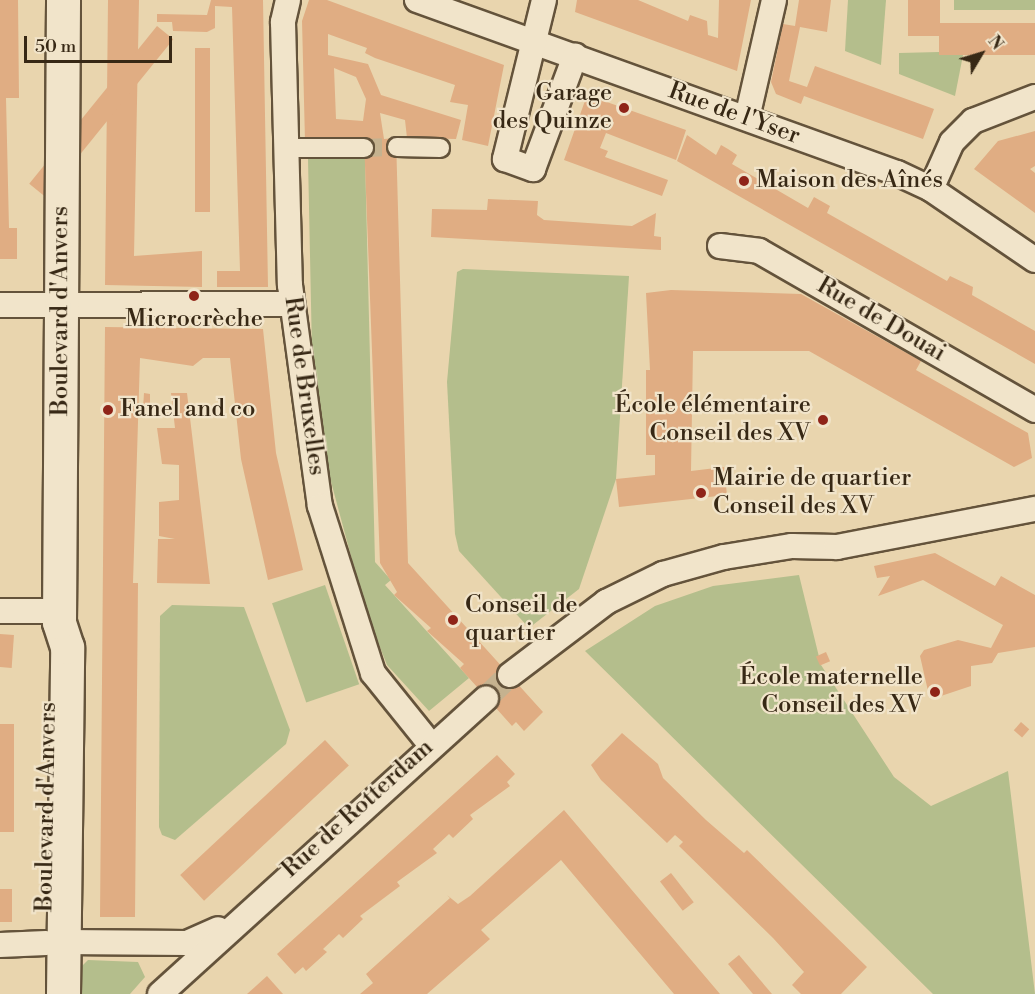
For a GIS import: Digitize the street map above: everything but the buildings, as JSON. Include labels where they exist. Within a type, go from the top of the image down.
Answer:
[{"type":"main road","name":"Boulevard d'Anvers","points":[[45,994],[54,943],[67,646],[59,616],[63,0]]},
{"type":"main road","name":"Boulevard d'Anvers","points":[[54,943],[63,994]]},
{"type":"street","name":"Rue de Bruxelles","points":[[288,0],[283,22],[292,304],[320,506],[347,602],[373,673],[430,744]]},
{"type":"street","name":"Rue de l'Yser","points":[[417,0],[747,118],[931,189],[1035,261]]},
{"type":"street","points":[[544,0],[505,159],[533,169],[575,56]]},
{"type":"street","points":[[747,118],[774,0]]},
{"type":"street","points":[[931,189],[952,142],[973,121],[1035,98]]},
{"type":"street","points":[[397,147],[440,148]]},
{"type":"street","points":[[295,148],[364,148]]},
{"type":"street","name":"Rue de Douai","points":[[720,246],[759,251],[1035,410]]},
{"type":"street","points":[[0,305],[292,304]]},
{"type":"street","points":[[510,675],[606,602],[663,574],[724,557],[792,546],[837,547],[1035,509]]},
{"type":"street","points":[[0,610],[59,616]]},
{"type":"street","name":"Rue de Rotterdam","points":[[160,994],[232,923],[430,744],[486,698]]},
{"type":"street","name":"Rue de Rotterdam","points":[[0,945],[187,943],[232,923]]},
{"type":"green space","points":[[848,0],[886,0],[881,65],[845,51]]},
{"type":"green space","points":[[954,0],[1035,0],[1035,10],[954,10]]},
{"type":"green space","points":[[939,52],[963,55],[955,96],[899,74],[899,53]]},
{"type":"green space","points":[[365,157],[375,562],[391,580],[385,585],[469,678],[429,711],[387,665],[366,612],[326,463],[312,352],[308,159]]},
{"type":"green space","points":[[463,269],[629,276],[616,479],[579,589],[529,628],[459,551],[455,534],[447,382],[457,272]]},
{"type":"green space","points":[[799,575],[821,665],[894,777],[931,806],[1008,771],[1035,994],[933,994],[585,651],[655,606],[713,586]]},
{"type":"green space","points":[[325,585],[359,684],[306,703],[272,603]]},
{"type":"green space","points":[[172,605],[244,607],[290,730],[286,744],[175,840],[162,835],[159,827],[160,616]]},
{"type":"green space","points":[[88,960],[138,962],[145,977],[130,994],[79,994],[79,969]]},
{"type":"tunnel","points":[[364,148],[397,147]]},
{"type":"tunnel","points":[[486,698],[510,675]]},
{"type":"place","name":"Garage des Quinze","points":[[624,108]]},
{"type":"place","name":"Maison des Aînés","points":[[744,181]]},
{"type":"place","name":"Microcrèche","points":[[194,296]]},
{"type":"place","name":"Fanel and co","points":[[108,410]]},
{"type":"place","name":"École élémentaire Conseil des XV","points":[[823,420]]},
{"type":"place","name":"Mairie de quartier Conseil des XV","points":[[701,493]]},
{"type":"place","name":"Conseil de quartier","points":[[453,620]]},
{"type":"place","name":"École maternelle Conseil des XV","points":[[935,692]]}]
